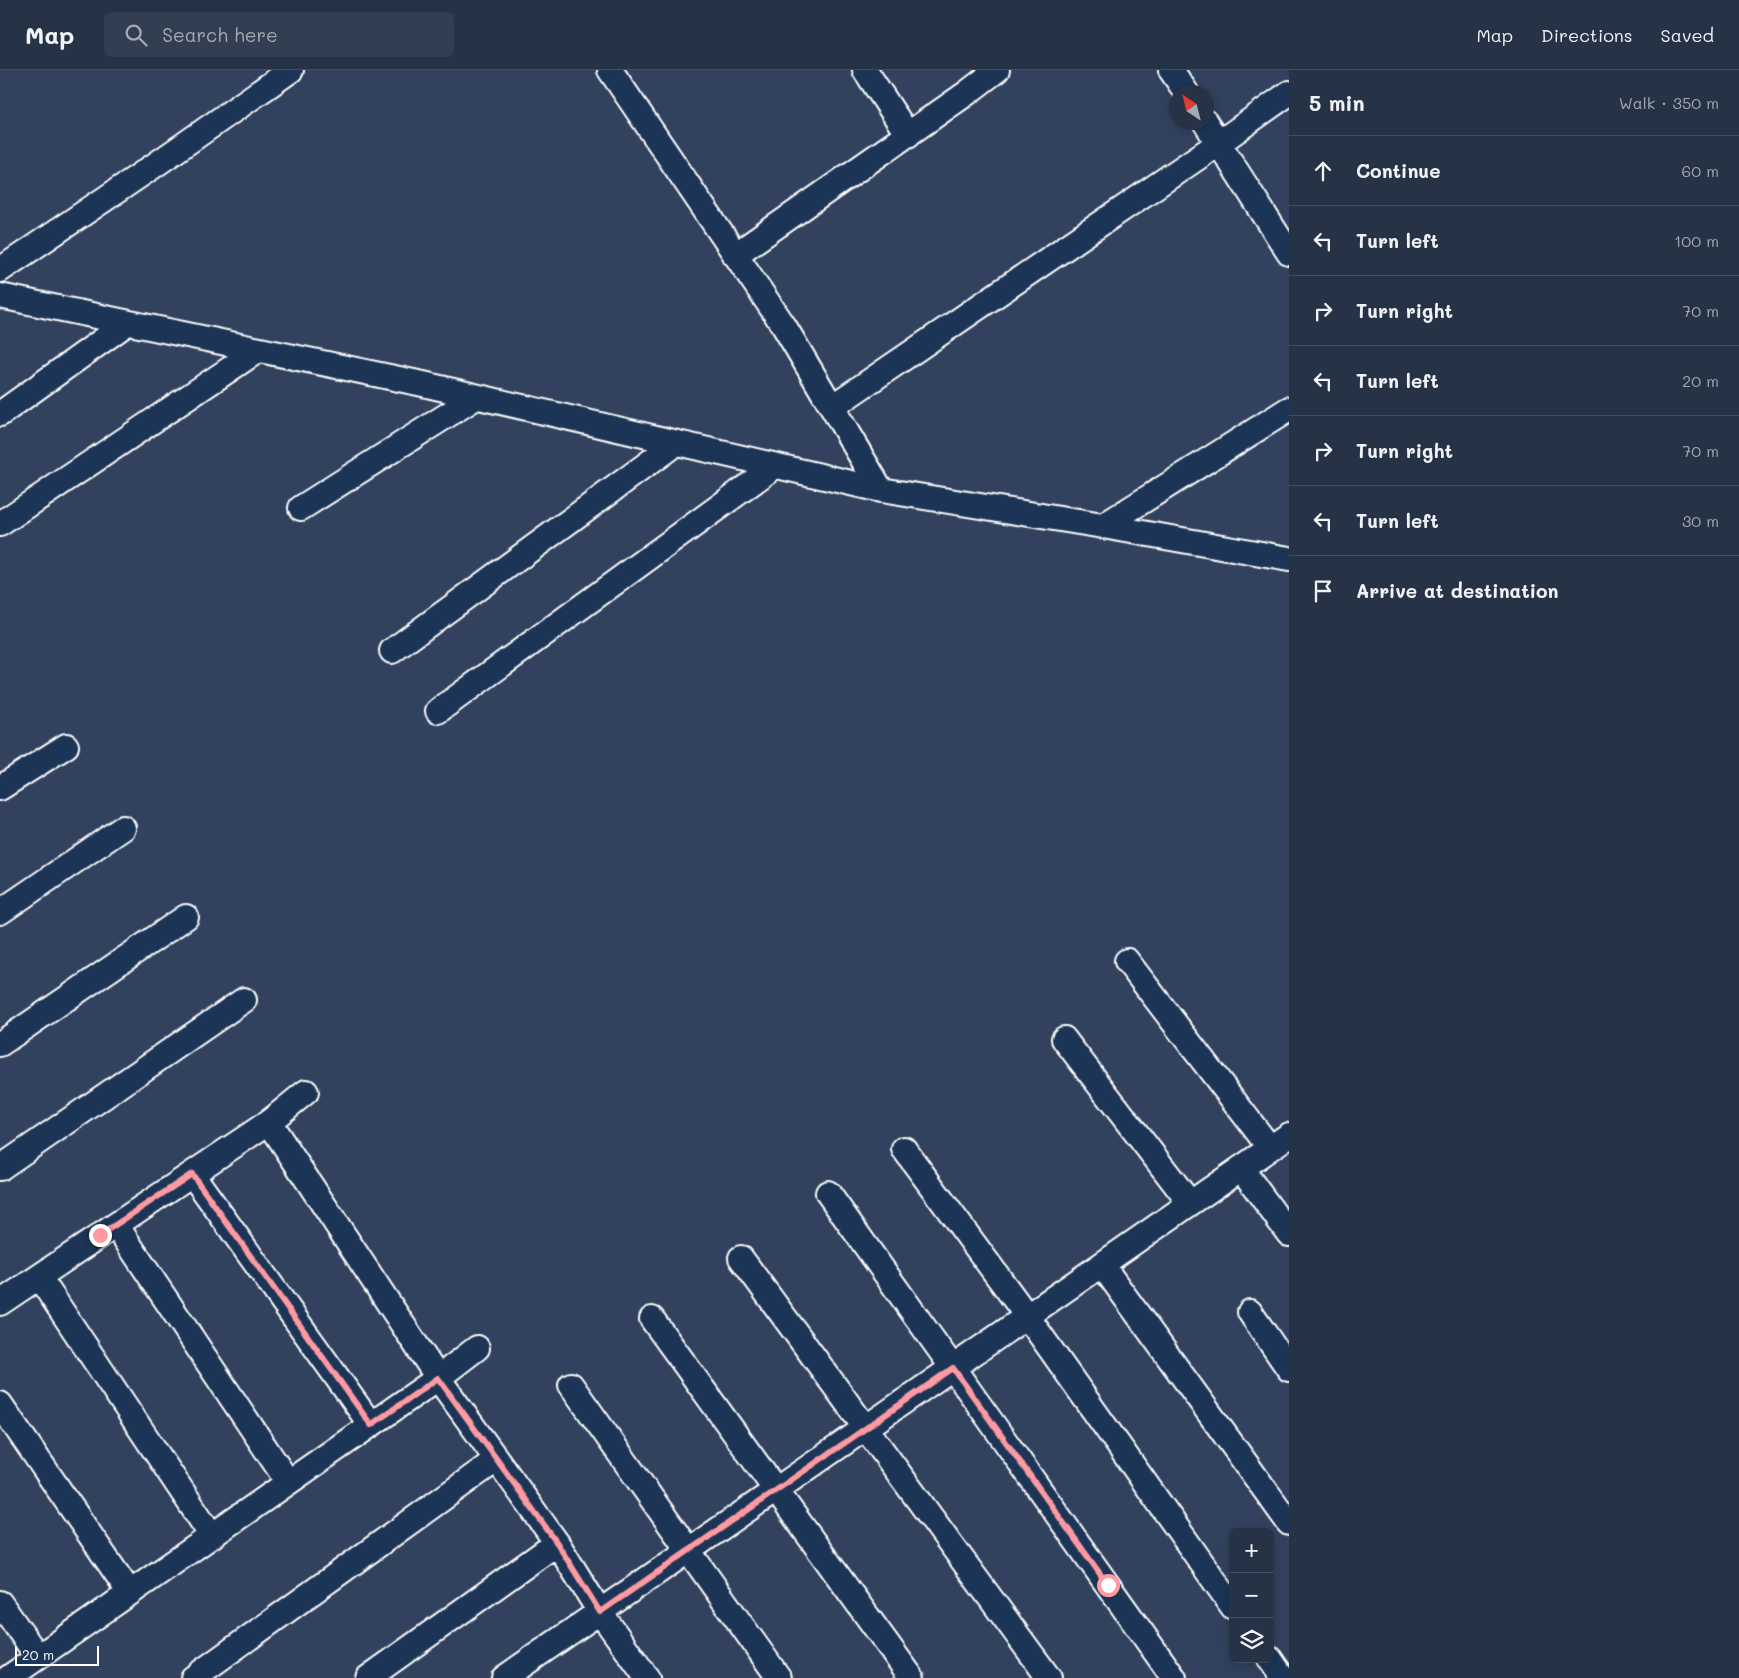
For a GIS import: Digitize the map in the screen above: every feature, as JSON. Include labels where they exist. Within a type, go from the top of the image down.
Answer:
[{"type":"street","points":[[0,270],[291,70]]},
{"type":"street","points":[[610,70],[784,326],[881,490]]},
{"type":"street","points":[[865,70],[908,135]]},
{"type":"street","points":[[736,255],[908,135],[997,70]]},
{"type":"street","points":[[1172,70],[1182,85]]},
{"type":"street","points":[[832,407],[1219,143],[1289,93]]},
{"type":"street","points":[[1210,130],[1289,253]]},
{"type":"street","points":[[0,296],[476,397],[881,490],[1103,526],[1289,559]]},
{"type":"street","points":[[0,414],[127,323]]},
{"type":"street","points":[[0,524],[258,350]]},
{"type":"street","points":[[301,508],[476,397]]},
{"type":"street","points":[[1103,526],[1289,409]]},
{"type":"street","points":[[392,651],[676,443]]},
{"type":"street","points":[[438,711],[775,466]]},
{"type":"street","points":[[0,788],[66,746]]},
{"type":"street","points":[[0,912],[123,828]]},
{"type":"street","points":[[0,1044],[186,917]]},
{"type":"street","points":[[504,1678],[533,1670],[600,1612],[1280,1142],[1127,961]]},
{"type":"street","points":[[0,1168],[244,1000]]},
{"type":"street","points":[[1064,1039],[1190,1204]]},
{"type":"street","points":[[0,1303],[269,1122],[306,1092]]},
{"type":"street","points":[[269,1122],[438,1378],[557,1543],[600,1612],[647,1678]]},
{"type":"street","points":[[904,1149],[1027,1316],[1229,1601]]},
{"type":"street","points":[[1242,1168],[1289,1234]]},
{"type":"street","points":[[192,1174],[371,1425]]},
{"type":"street","points":[[828,1194],[1174,1678]]},
{"type":"street","points":[[116,1225],[288,1482]]},
{"type":"street","points":[[741,1258],[1049,1678]]},
{"type":"street","points":[[1102,1264],[1289,1523]]},
{"type":"street","points":[[39,1277],[212,1536]]},
{"type":"street","points":[[1250,1312],[1289,1369]]},
{"type":"street","points":[[652,1319],[912,1678]]},
{"type":"street","points":[[8,1678],[438,1378],[477,1348]]},
{"type":"street","points":[[571,1385],[779,1678]]},
{"type":"street","points":[[0,1404],[130,1593]]},
{"type":"street","points":[[193,1678],[496,1460]]},
{"type":"street","points":[[368,1678],[557,1543]]},
{"type":"street","points":[[0,1603],[38,1657]]},
{"type":"street","points":[[1273,1663],[1283,1678]]},
{"type":"route","points":[[100,1235],[192,1174],[371,1425],[438,1378],[557,1543],[600,1612],[953,1368],[1108,1585]]}]
